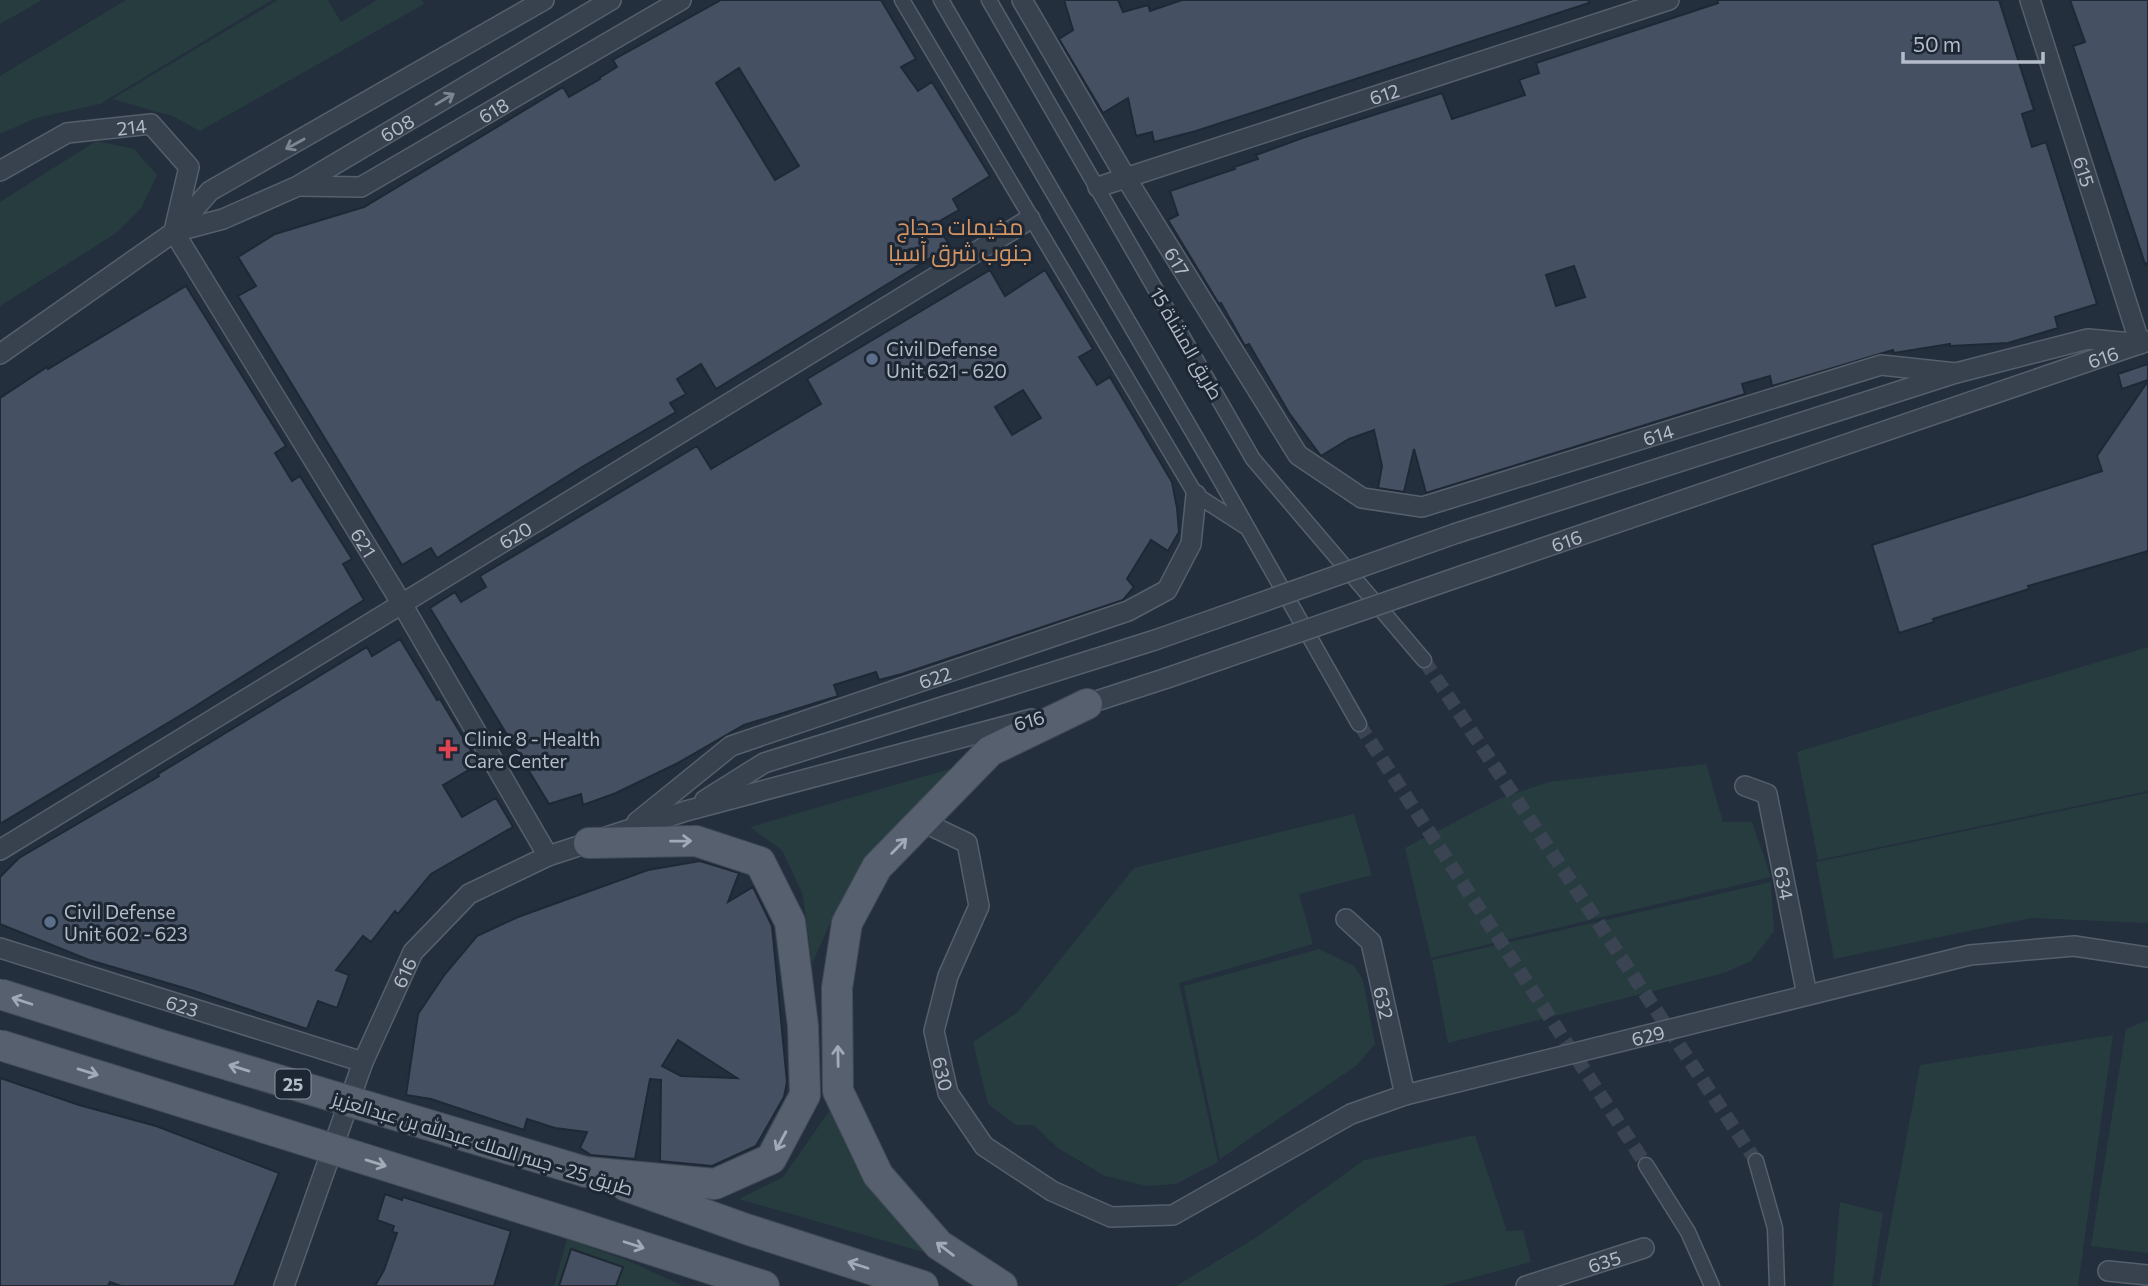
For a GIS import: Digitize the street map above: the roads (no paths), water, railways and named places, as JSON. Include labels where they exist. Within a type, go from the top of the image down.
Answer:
[{"type":"main road","points":[[1002,1286],[939,1245],[878,1174],[838,1091],[837,988],[847,923],[877,867],[990,751],[1087,705]]},
{"type":"main road","points":[[586,1172],[715,1184],[771,1159],[805,1095],[803,1026],[790,922],[760,862],[695,841],[589,843]]},
{"type":"main road","name":"طريق 25 - جسر الملك عبدالله بن عبدالعزيز","points":[[0,994],[586,1172],[746,1229],[923,1286]]},
{"type":"main road","points":[[0,1045],[569,1223],[726,1279],[764,1286]]},
{"type":"street","name":"608","points":[[0,354],[174,232],[210,191],[355,111],[544,0]]},
{"type":"street","name":"608","points":[[174,232],[223,219],[298,186],[611,0]]},
{"type":"street","name":"618","points":[[298,186],[361,187],[681,0]]},
{"type":"street","name":"طريق المشاة 15","points":[[902,0],[1196,495],[1247,528]]},
{"type":"street","name":"طريق المشاة 15","points":[[941,0],[1359,724]]},
{"type":"street","name":"طريق المشاة 15","points":[[989,0],[1253,459],[1424,660]]},
{"type":"street","name":"617","points":[[1022,0],[1126,178],[1298,455],[1362,498]]},
{"type":"street","name":"612","points":[[1098,187],[1670,0]]},
{"type":"street","name":"615","points":[[2030,0],[2144,342]]},
{"type":"street","name":"214","points":[[0,171],[68,133],[151,124],[188,166],[174,232]]},
{"type":"street","name":"620","points":[[0,850],[1030,219]]},
{"type":"street","name":"621","points":[[174,232],[402,604],[548,856]]},
{"type":"street","name":"616","points":[[686,811],[764,764],[1156,640],[1457,533],[1956,373],[2088,340],[2144,342]]},
{"type":"street","name":"616","points":[[284,1286],[363,1062],[414,952],[469,894],[548,856],[686,811],[1087,705],[2144,342]]},
{"type":"street","name":"614","points":[[1362,498],[1422,507],[1881,365],[1956,373]]},
{"type":"street","name":"622","points":[[628,830],[732,746],[1128,611],[1167,590],[1191,544],[1196,495]]},
{"type":"street","name":"634","points":[[1745,786],[1767,794],[1807,995]]},
{"type":"street","name":"630","points":[[923,822],[967,843],[979,906],[948,976],[934,1031],[947,1093],[984,1146],[1052,1191],[1111,1217],[1173,1215]]},
{"type":"street","name":"632","points":[[1346,919],[1371,942],[1405,1095]]},
{"type":"street","name":"629","points":[[1173,1215],[1351,1114],[1405,1095],[1970,955],[2074,946],[2148,957]]},
{"type":"street","name":"623","points":[[0,948],[363,1062]]},
{"type":"street","points":[[1756,1161],[1775,1228],[1777,1286]]},
{"type":"street","points":[[1646,1165],[1688,1232],[1712,1286]]},
{"type":"street","name":"635","points":[[1526,1286],[1644,1248]]},
{"type":"street","points":[[2108,1271],[2148,1275]]},
{"type":"tunnel","points":[[1424,660],[1756,1161]]},
{"type":"tunnel","points":[[1359,724],[1646,1165]]},
{"type":"place","name":"Civil Defense Unit 621 - 620","points":[[872,359]]},
{"type":"place","name":"Clinic 8 - Health Care Center","points":[[448,749]]},
{"type":"place","name":"Civil Defense Unit 602 - 623","points":[[50,922]]},
{"type":"district","name":"مخيمات حجاج جنوب شرق آسيا","points":[[960,239]]}]
